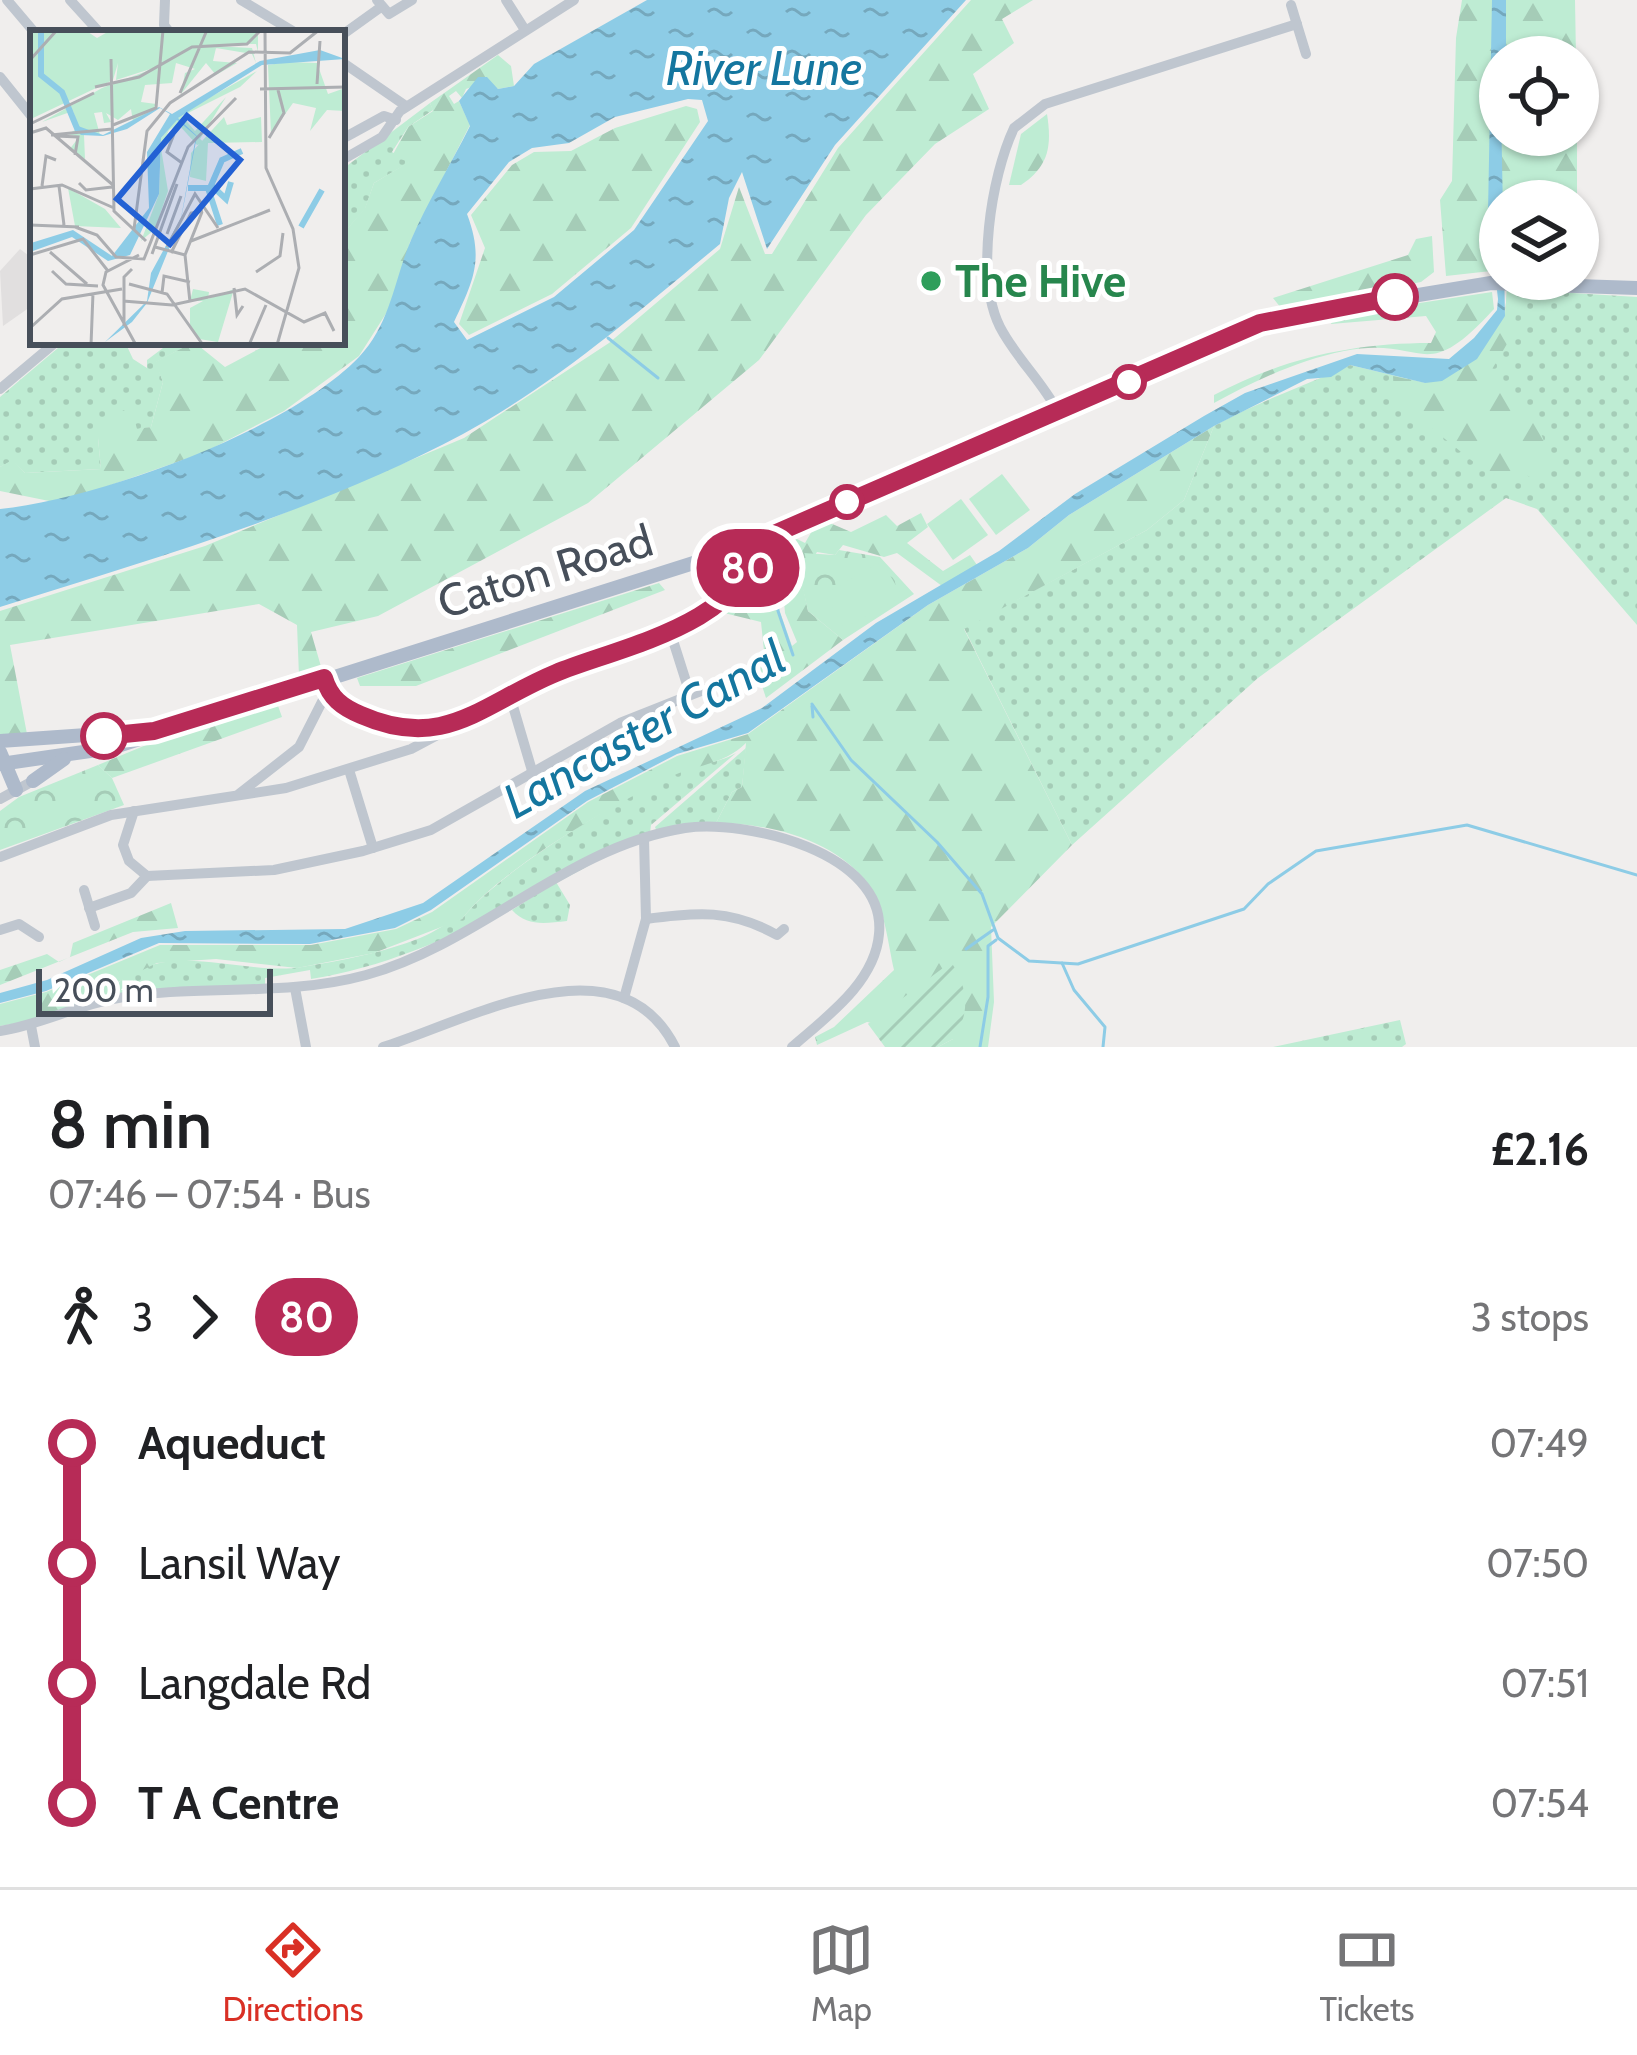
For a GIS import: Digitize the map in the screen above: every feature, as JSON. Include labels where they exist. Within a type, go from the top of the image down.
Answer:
[{"type":"main road","name":"Caton Road","points":[[3,759],[64,759],[326,684],[751,544],[1286,315],[1491,283],[1637,288]]},
{"type":"main road","name":"Caton Road","points":[[0,741],[154,731]]},
{"type":"main road","points":[[33,781],[44,746],[56,739]]},
{"type":"main road","points":[[3,759],[16,790]]},
{"type":"main road","points":[[33,781],[64,759]]},
{"type":"street","points":[[7,0],[32,30]]},
{"type":"street","points":[[70,0],[97,30]]},
{"type":"street","points":[[165,0],[167,30]]},
{"type":"street","points":[[241,0],[291,30]]},
{"type":"street","points":[[345,33],[384,6],[412,0]]},
{"type":"street","points":[[506,0],[525,30]]},
{"type":"street","points":[[345,158],[376,142],[406,106],[574,0]]},
{"type":"street","points":[[1291,4],[1306,54]]},
{"type":"street","points":[[1058,412],[1000,326],[986,277],[1008,140],[1018,122],[1045,104],[1297,24]]},
{"type":"street","points":[[345,64],[406,106]]},
{"type":"street","points":[[0,77],[30,114]]},
{"type":"street","points":[[345,137],[384,116],[396,120]]},
{"type":"street","points":[[0,389],[52,345]]},
{"type":"street","points":[[0,857],[77,826],[134,811],[286,788],[350,773],[411,749],[510,696],[670,631],[726,595],[747,569],[751,544]]},
{"type":"street","points":[[670,631],[690,694]]},
{"type":"street","points":[[134,811],[122,845],[129,861],[147,876],[274,870],[430,830],[620,723],[726,681]]},
{"type":"street","points":[[238,794],[277,768],[309,734],[326,684],[350,710],[405,730],[453,727]]},
{"type":"street","points":[[510,696],[533,774]]},
{"type":"street","points":[[405,730],[411,749]]},
{"type":"street","points":[[277,768],[286,788]]},
{"type":"street","points":[[350,773],[373,848]]},
{"type":"street","points":[[0,799],[33,781]]},
{"type":"street","points":[[0,1031],[31,1026],[110,999],[295,988],[363,976],[440,950],[581,863],[644,838],[720,826],[780,835],[836,863],[864,890],[880,933],[868,967],[845,999],[792,1047]]},
{"type":"street","points":[[624,998],[646,919],[644,838]]},
{"type":"street","points":[[89,908],[131,893],[147,876]]},
{"type":"street","points":[[84,890],[95,926]]},
{"type":"street","points":[[646,919],[716,911],[740,916],[777,935],[784,929]]},
{"type":"street","points":[[0,930],[19,924],[39,937]]},
{"type":"street","points":[[295,988],[306,1047]]},
{"type":"street","points":[[383,1047],[541,993],[580,991],[624,998],[656,1019],[676,1047]]},
{"type":"street","points":[[31,1026],[34,1047]]},
{"type":"shaded area","points":[[20,249],[30,257],[30,307],[3,326],[0,271]]},
{"type":"green space","points":[[971,0],[1033,0],[1002,19],[1014,43],[973,74],[989,109],[935,144],[866,215],[759,360],[588,503],[378,616],[311,632],[322,670],[299,676],[297,625],[259,604],[10,645],[27,734],[0,734],[0,611],[205,546],[464,438],[609,343],[720,249],[739,187],[765,254],[772,254],[838,148]]},
{"type":"green space","points":[[1462,0],[1575,0],[1576,36],[1479,36],[1479,156],[1577,156],[1577,180],[1479,180],[1479,272],[1446,276],[1440,200],[1452,181],[1456,38]]},
{"type":"green space","points":[[498,55],[511,66],[514,86],[498,89],[488,81],[466,89],[462,98],[456,91],[449,96],[454,104],[459,101],[470,125],[410,242],[394,301],[359,356],[284,411],[203,453],[59,503],[0,491],[0,467],[12,460],[25,473],[101,469],[98,438],[107,418],[131,407],[137,429],[151,427],[163,382],[155,362],[188,345],[198,345],[225,367],[266,345],[345,345],[345,231],[365,208],[374,183],[409,162],[392,156],[408,127],[433,111],[430,103]]},
{"type":"green space","points":[[430,103],[433,110],[408,127],[392,152],[410,162],[374,183],[365,209],[345,232],[348,165]]},
{"type":"green space","points":[[686,106],[697,109],[700,122],[631,228],[552,294],[469,335],[459,324],[485,248],[471,215],[512,165],[534,152],[571,151],[615,128]]},
{"type":"green space","points":[[1047,114],[1049,136],[1043,163],[1021,185],[1009,185],[1021,134]]},
{"type":"green space","points":[[1432,236],[1434,272],[1421,282],[1281,308],[1273,298],[1408,255],[1416,239]]},
{"type":"green space","points":[[1479,294],[1479,300],[1493,300],[1494,309],[1470,333],[1436,353],[1344,351],[1277,372],[1214,403],[1214,395],[1293,362],[1346,350],[1374,346],[1431,343],[1436,332],[1426,316],[1331,324],[1334,316]]},
{"type":"green space","points":[[1637,297],[1637,625],[1537,509],[1506,498],[1258,678],[1072,845],[964,628],[1147,530],[1184,500],[1214,426],[1350,365],[1425,383],[1505,316],[1506,300]]},
{"type":"green space","points":[[1506,300],[1517,300],[1514,332],[1491,371],[1542,435],[1551,467],[1535,480],[1521,472],[1503,479],[1491,476],[1394,398],[1393,376],[1425,383],[1505,316]]},
{"type":"green space","points":[[61,345],[126,345],[133,359],[147,368],[147,360],[167,345],[188,345],[156,362],[163,382],[151,427],[98,438],[101,469],[25,473],[12,461],[0,467],[0,397]]},
{"type":"green space","points":[[1214,426],[1184,500],[1147,530],[964,629],[1072,845],[991,927],[994,1002],[988,1047],[938,1047],[953,1039],[867,1022],[817,1045],[815,1037],[834,1027],[894,970],[885,927],[870,887],[840,857],[780,831],[716,823],[732,792],[742,787],[746,743],[729,756],[670,777],[589,821],[528,860],[462,919],[374,953],[297,968],[216,959],[157,963],[116,983],[107,995],[42,1019],[0,1026],[0,1004],[46,992],[160,945],[311,945],[396,929],[432,912],[588,802],[677,756],[748,734],[928,605],[1028,548],[1069,515]]},
{"type":"green space","points":[[1002,474],[1030,510],[996,535],[969,499]]},
{"type":"green space","points":[[961,499],[988,535],[953,560],[927,524]]},
{"type":"green space","points":[[921,513],[928,527],[907,543],[943,571],[970,555],[977,565],[942,586],[897,553],[884,557],[843,545],[835,555],[817,552],[801,577],[808,611],[843,640],[766,698],[754,661],[764,651],[761,622],[720,612],[705,598],[714,584],[704,577],[704,568],[739,555],[749,561],[749,582],[768,578],[792,646],[797,642],[785,613],[781,565],[767,553],[773,545],[797,539],[805,543],[816,524],[830,523],[851,532],[886,515],[897,526]]},
{"type":"green space","points":[[839,550],[880,557],[914,594],[843,640],[808,611],[796,559],[803,553],[835,555]]},
{"type":"green space","points":[[882,561],[902,596],[844,628],[825,594]]},
{"type":"green space","points":[[659,583],[665,590],[416,686],[360,686],[357,678]]},
{"type":"green space","points":[[277,703],[282,717],[112,778],[98,765],[163,738]]},
{"type":"green space","points":[[746,748],[742,787],[732,792],[716,823],[657,832],[655,827]]},
{"type":"green space","points":[[736,753],[651,825],[650,833],[486,920],[401,956],[311,979],[310,970],[265,978],[265,986],[107,995],[127,976],[149,965],[199,961],[302,967],[420,938],[462,919],[503,880],[598,815],[684,770]]},
{"type":"green space","points":[[98,765],[112,778],[124,805],[0,850],[0,811],[19,797]]},
{"type":"green space","points":[[556,882],[570,905],[567,921],[530,921],[512,910]]},
{"type":"green space","points":[[171,903],[178,928],[133,932],[68,958],[73,943]]},
{"type":"green space","points":[[47,954],[59,962],[0,985],[0,970]]},
{"type":"green space","points":[[951,962],[965,1001],[963,1020],[953,1039],[938,1047],[885,1047],[868,1024]]},
{"type":"green space","points":[[1400,1020],[1406,1044],[1402,1047],[1273,1047]]},
{"type":"water","name":"River Lune","points":[[647,0],[966,0],[835,145],[767,249],[742,172],[729,198],[720,244],[596,345],[498,414],[408,462],[294,510],[0,607],[0,509],[88,491],[190,457],[287,410],[359,357],[378,330],[411,240],[470,126],[459,101],[478,77],[487,77],[498,89],[514,86],[534,64]],"holes":[[[688,99],[702,100],[708,121],[634,230],[554,297],[467,340],[454,322],[476,257],[467,214],[509,162],[532,148],[569,143],[615,117]]]},
{"type":"water","points":[[1492,0],[1506,0],[1506,36],[1491,36]]},
{"type":"water","points":[[1489,156],[1502,156],[1502,180],[1489,180]]},
{"type":"water","points":[[1498,300],[1505,300],[1505,316],[1477,359],[1442,381],[1425,383],[1350,365],[1331,377],[1307,379],[1214,426],[1069,515],[1028,548],[928,605],[748,733],[677,754],[587,801],[431,910],[395,928],[310,944],[159,943],[46,991],[0,1003],[0,993],[47,980],[141,938],[185,931],[345,929],[423,903],[585,791],[762,708],[876,623],[999,551],[1075,494],[1245,393],[1357,354],[1449,359],[1497,310]]},
{"type":"waterway","points":[[608,338],[658,378]]},
{"type":"waterway","name":"Lancaster Canal","points":[[776,564],[778,611],[793,655]]},
{"type":"waterway","points":[[812,704],[851,760],[937,842],[982,894],[998,938],[1029,961],[1078,964],[1244,909],[1268,884],[1316,851],[1467,825],[1637,875]]},
{"type":"waterway","points":[[812,706],[813,717]]},
{"type":"waterway","points":[[966,949],[993,930]]},
{"type":"waterway","points":[[980,1047],[988,997],[988,946],[996,940]]},
{"type":"waterway","points":[[1062,963],[1074,990],[1105,1027],[1103,1047]]},
{"type":"bus line","name":"80","points":[[104,736],[154,731],[324,678],[338,702],[378,722],[405,730],[453,727],[556,673],[637,646],[693,620],[726,595],[747,569],[751,544],[785,534],[877,488],[1260,323],[1395,297]]},
{"type":"place","name":"The Hive","points":[[931,281]]}]
